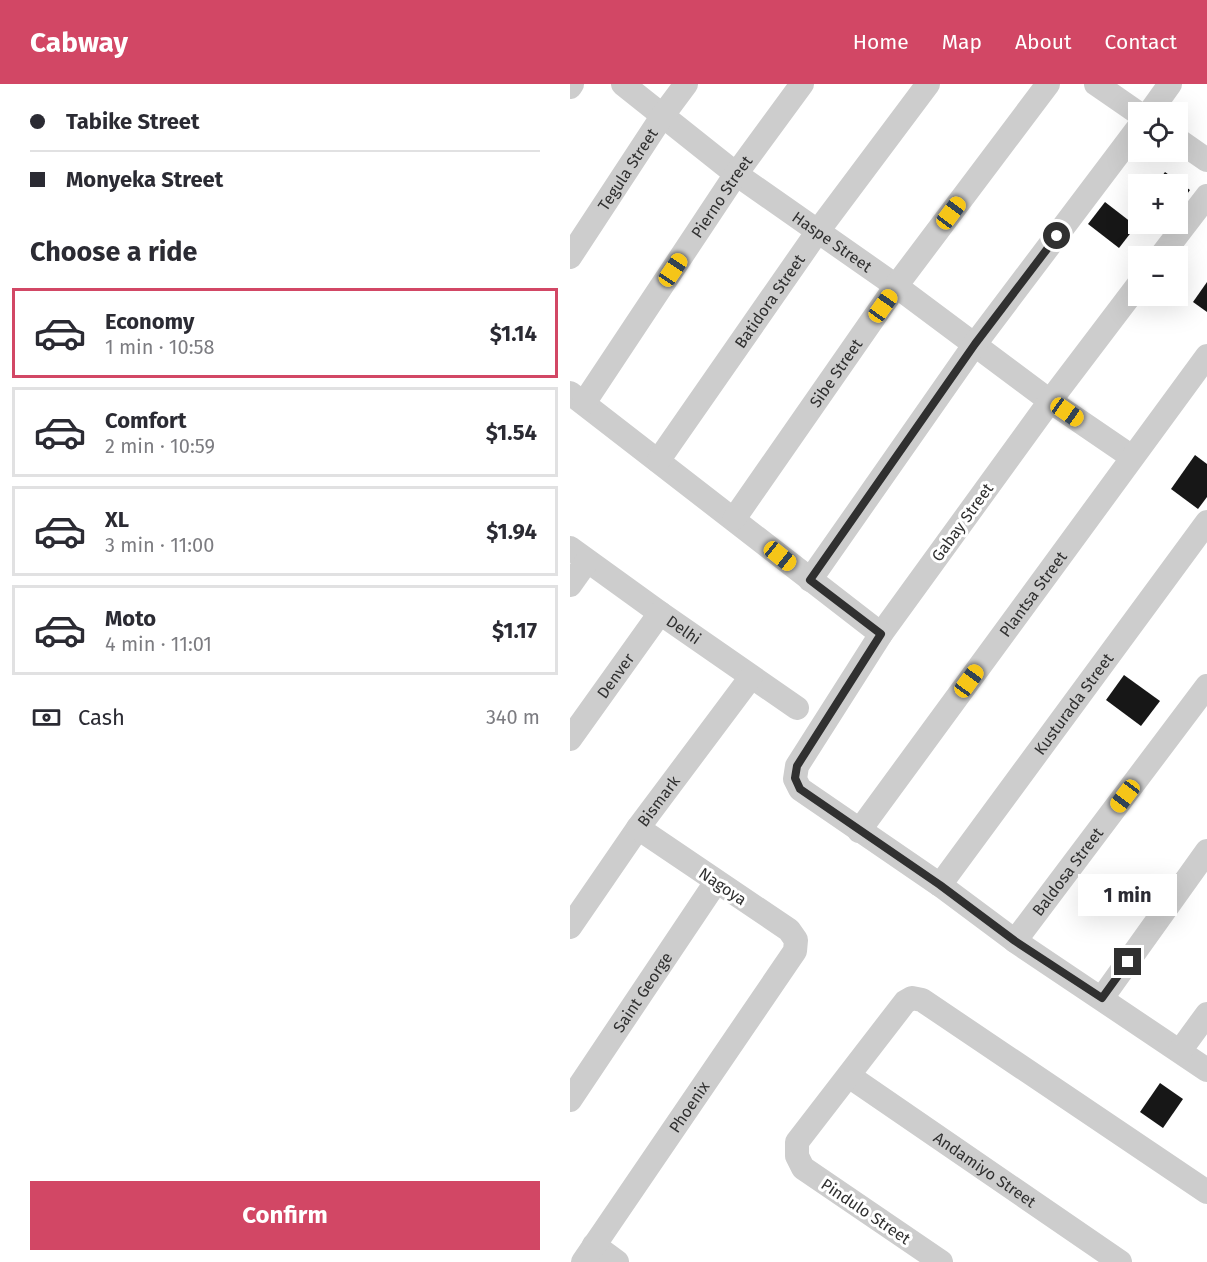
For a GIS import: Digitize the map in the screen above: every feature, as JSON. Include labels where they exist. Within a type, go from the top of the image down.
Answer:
[{"type":"street","name":"Haspe Street","points":[[623,84],[736,174],[896,286],[1050,401],[1132,457]]},
{"type":"street","name":"Tegula Street","points":[[570,257],[663,115],[686,84]]},
{"type":"street","name":"Pierno Street","points":[[577,398],[802,84]]},
{"type":"street","name":"Batidora Street","points":[[657,461],[818,231],[928,84]]},
{"type":"street","name":"Sibe Street","points":[[734,519],[896,286],[1048,84]]},
{"type":"street","points":[[1096,84],[1128,105]]},
{"type":"street","points":[[1157,102],[1170,84]]},
{"type":"street","points":[[810,580],[975,344],[1128,141]]},
{"type":"street","points":[[1188,147],[1207,160]]},
{"type":"street","points":[[1169,246],[1207,196]]},
{"type":"street","name":"Gabay Street","points":[[860,831],[800,789],[795,778],[797,766],[881,634],[1050,401],[1128,298]]},
{"type":"street","name":"Plantsa Street","points":[[860,831],[1207,356]]},
{"type":"street","points":[[577,398],[881,634]]},
{"type":"street","name":"Kusturada Street","points":[[940,885],[1207,522]]},
{"type":"street","points":[[570,585],[579,555]]},
{"type":"street","name":"Delhi","points":[[579,555],[797,708]]},
{"type":"street","name":"Denver","points":[[570,739],[660,613]]},
{"type":"street","name":"Bismark","points":[[570,927],[638,828],[751,677]]},
{"type":"street","name":"Baldosa Street","points":[[1015,941],[1207,686]]},
{"type":"street","name":"Nagoya","points":[[638,828],[789,930],[796,940],[795,951]]},
{"type":"street","points":[[860,831],[940,885],[1015,941],[1207,1070]]},
{"type":"street","points":[[1102,998],[1207,851]]},
{"type":"street","name":"Saint George","points":[[570,1100],[716,882]]},
{"type":"street","name":"Phoenix","points":[[588,1253],[795,951]]},
{"type":"street","points":[[849,1076],[905,1002],[912,998],[922,1000],[1207,1192]]},
{"type":"street","points":[[1180,1051],[1207,1014]]},
{"type":"street","name":"Pindulo Street","points":[[849,1076],[797,1142],[797,1156],[803,1168],[941,1262]]},
{"type":"street","name":"Andamiyo Street","points":[[849,1076],[1120,1262]]},
{"type":"street","points":[[588,1253],[617,1262]]},
{"type":"building","points":[[1105,202],[1128,220],[1128,234],[1130,234],[1119,248],[1088,224]]},
{"type":"building","points":[[1207,282],[1207,312],[1193,302]]},
{"type":"building","points":[[1195,455],[1207,464],[1207,497],[1198,509],[1171,489]]},
{"type":"building","points":[[1124,675],[1160,701],[1141,726],[1106,700]]},
{"type":"building","points":[[1160,1083],[1183,1099],[1163,1128],[1140,1112]]},
{"type":"route","points":[[1057,236],[975,344],[810,580],[881,634],[797,766],[795,778],[800,789],[940,885],[1015,941],[1102,998],[1128,962]]}]
